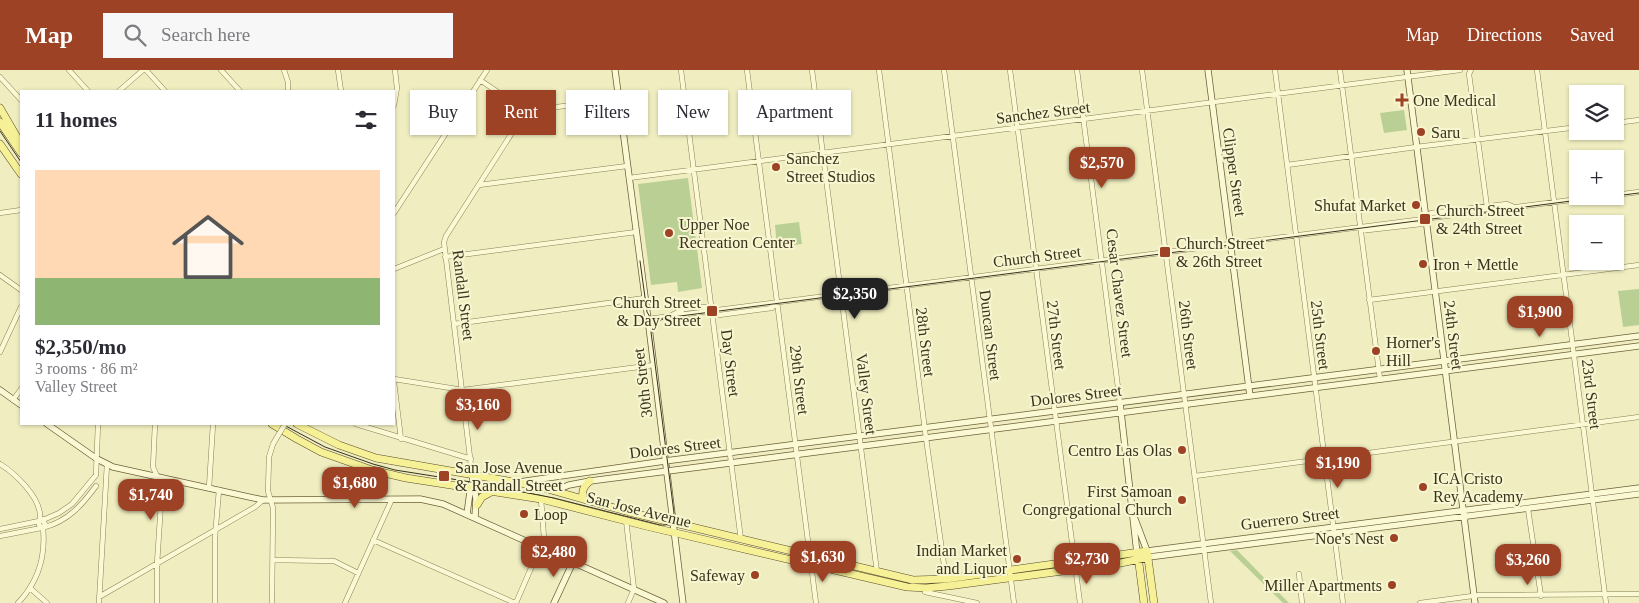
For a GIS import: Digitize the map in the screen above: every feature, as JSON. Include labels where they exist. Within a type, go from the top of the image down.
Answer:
[{"type":"main road","name":"30th Street","points":[[615,70],[617,90]]},
{"type":"main road","name":"Clipper Street","points":[[1208,70],[1250,396]]},
{"type":"main road","name":"24th Street","points":[[1407,73],[1475,603]]},
{"type":"main road","points":[[0,108],[20,142]]},
{"type":"main road","points":[[0,122],[20,152]]},
{"type":"main road","name":"30th Street","points":[[623,135],[654,365],[683,603]]},
{"type":"main road","points":[[0,144],[4,155],[20,173]]},
{"type":"main road","name":"Dolores Street","points":[[517,482],[666,461],[1639,336]]},
{"type":"main road","name":"Dolores Street","points":[[554,491],[569,485],[590,481],[1639,346]]},
{"type":"main road","points":[[0,390],[20,405]]},
{"type":"main road","name":"Cesar Chavez Street","points":[[1120,403],[1144,603]]},
{"type":"main road","points":[[48,425],[107,464],[263,500],[392,499],[428,500],[443,504],[664,603]]},
{"type":"main road","name":"San Jose Avenue","points":[[274,425],[315,449],[360,467],[406,478],[542,499],[811,566],[907,587],[926,588],[947,582]]},
{"type":"main road","name":"San Jose Avenue","points":[[299,425],[339,445],[376,458],[517,482],[810,557],[912,580],[947,582]]},
{"type":"main road","points":[[605,470],[606,479]]},
{"type":"main road","name":"Randall Street","points":[[472,474],[477,505],[475,518]]},
{"type":"main road","points":[[583,500],[582,490],[590,481]]},
{"type":"main road","name":"Guerrero Street","points":[[1464,513],[1528,509],[1639,488]]},
{"type":"main road","name":"Randall Street","points":[[466,514],[473,489]]},
{"type":"main road","points":[[477,505],[482,497],[492,491]]},
{"type":"main road","points":[[530,497],[554,491]]},
{"type":"main road","name":"Guerrero Street","points":[[947,582],[1464,513],[1593,497],[1639,494]]},
{"type":"main road","name":"Cesar Chavez Street","points":[[1134,519],[1148,554],[1154,603]]},
{"type":"main road","points":[[554,603],[572,562]]},
{"type":"street","points":[[69,70],[87,90]]},
{"type":"street","points":[[121,90],[144,70],[164,90]]},
{"type":"street","points":[[221,70],[239,90]]},
{"type":"street","points":[[284,70],[288,82],[288,90]]},
{"type":"street","points":[[338,70],[342,90]]},
{"type":"street","points":[[395,70],[397,88],[395,99]]},
{"type":"street","points":[[395,211],[486,70]]},
{"type":"street","name":"Day Street","points":[[681,70],[742,540]]},
{"type":"street","name":"29th Street","points":[[747,70],[816,603]]},
{"type":"street","name":"Valley Street","points":[[812,70],[877,572]]},
{"type":"street","name":"28th Street","points":[[879,70],[924,428],[947,582]]},
{"type":"street","name":"Duncan Street","points":[[944,70],[1014,603]]},
{"type":"street","name":"27th Street","points":[[1010,70],[1080,603]]},
{"type":"street","name":"Cesar Chavez Street","points":[[1077,70],[1120,403]]},
{"type":"street","name":"26th Street","points":[[1142,70],[1211,603]]},
{"type":"street","name":"25th Street","points":[[1274,70],[1343,603]]},
{"type":"street","points":[[1340,70],[1380,379]]},
{"type":"street","name":"Sanchez Street","points":[[629,178],[1342,86],[1407,73],[1460,70]]},
{"type":"street","points":[[1471,70],[1487,208]]},
{"type":"street","name":"23rd Street","points":[[1537,70],[1606,603]]},
{"type":"street","points":[[0,77],[20,99]]},
{"type":"street","points":[[480,80],[495,90]]},
{"type":"street","points":[[1624,122],[1639,120]]},
{"type":"street","points":[[1287,165],[1569,128]]},
{"type":"street","name":"Randall Street","points":[[472,474],[444,249],[446,236],[511,135]]},
{"type":"street","points":[[479,185],[627,166]]},
{"type":"street","points":[[1624,194],[1639,192]]},
{"type":"street","name":"Church Street","points":[[648,319],[1360,228],[1426,219],[1507,204],[1514,207],[1569,200]]},
{"type":"street","points":[[0,213],[20,210]]},
{"type":"street","points":[[445,257],[636,232]]},
{"type":"street","points":[[395,270],[444,249]]},
{"type":"street","points":[[1369,300],[1639,265]]},
{"type":"street","points":[[0,275],[20,289]]},
{"type":"street","points":[[454,324],[645,298]]},
{"type":"street","points":[[0,352],[20,309]]},
{"type":"street","points":[[395,381],[463,390],[654,365]]},
{"type":"street","points":[[395,389],[401,439]]},
{"type":"street","points":[[13,400],[20,390]]},
{"type":"street","points":[[1195,476],[1639,417]]},
{"type":"street","points":[[0,528],[52,517],[65,509],[87,486],[96,475],[98,425]]},
{"type":"street","points":[[155,425],[153,467],[162,488],[157,564],[157,603]]},
{"type":"street","points":[[209,488],[213,425]]},
{"type":"street","points":[[272,603],[273,508],[268,491],[269,457],[273,444],[284,425]]},
{"type":"street","points":[[359,425],[471,459]]},
{"type":"street","points":[[0,464],[25,486],[36,504],[41,520],[45,523],[43,528],[44,549],[42,560],[35,580],[18,603]]},
{"type":"street","points":[[99,600],[107,464]]},
{"type":"street","points":[[87,486],[106,486]]},
{"type":"street","points":[[0,536],[55,524],[70,515],[82,504],[96,486]]},
{"type":"street","points":[[214,603],[216,529],[220,490]]},
{"type":"street","points":[[345,603],[392,499]]},
{"type":"street","points":[[373,540],[515,603],[544,538],[542,499]]},
{"type":"street","points":[[99,600],[255,507],[263,500]]},
{"type":"street","points":[[1528,509],[1541,596]]},
{"type":"street","points":[[626,520],[634,590],[628,603]]},
{"type":"street","points":[[273,560],[334,561],[358,573]]},
{"type":"street","points":[[1299,574],[1302,603]]},
{"type":"street","points":[[30,588],[47,603]]},
{"type":"street","points":[[926,592],[977,603]]},
{"type":"street","points":[[1420,603],[1474,596],[1639,594]]},
{"type":"green space","points":[[1404,110],[1407,130],[1384,133],[1380,113]]},
{"type":"green space","name":"Upper Noe Recreation Center","points":[[688,178],[702,288],[678,292],[677,282],[651,285],[638,184]]},
{"type":"green space","points":[[799,222],[802,244],[777,247],[775,225]]},
{"type":"green space","points":[[1639,289],[1639,325],[1623,327],[1618,291]]},
{"type":"green space","points":[[1237,550],[1289,603],[1283,603],[1230,551]]},
{"type":"tram line","points":[[0,131],[20,161]]},
{"type":"tram line","points":[[1624,195],[1639,193]]},
{"type":"tram line","points":[[640,261],[647,312],[650,317],[657,319],[1569,201]]},
{"type":"tram line","points":[[284,425],[325,447],[395,470],[554,498],[665,525],[670,523],[674,513],[651,332],[654,323],[663,319]]},
{"type":"place","name":"One Medical","points":[[1402,100]]},
{"type":"place","name":"Saru","points":[[1421,132]]},
{"type":"place","name":"Sanchez Street Studios","points":[[776,167]]},
{"type":"place","name":"Shufat Market","points":[[1416,205]]},
{"type":"place","name":"Church Street & 24th Street","points":[[1425,219]]},
{"type":"place","name":"Upper Noe Recreation Center","points":[[669,233]]},
{"type":"place","name":"Church Street & 26th Street","points":[[1165,252]]},
{"type":"place","name":"Iron + Mettle","points":[[1423,264]]},
{"type":"place","name":"Church Street & Day Street","points":[[712,311]]},
{"type":"place","name":"Horner's Hill","points":[[1376,351]]},
{"type":"place","name":"Centro Las Olas","points":[[1182,450]]},
{"type":"place","name":"San Jose Avenue & Randall Street","points":[[444,476]]},
{"type":"place","name":"ICA Cristo Rey Academy","points":[[1423,487]]},
{"type":"place","name":"First Samoan Congregational Church","points":[[1182,500]]},
{"type":"place","name":"Loop","points":[[524,514]]},
{"type":"place","name":"Noe's Nest","points":[[1394,538]]},
{"type":"place","name":"Indian Market and Liquor","points":[[1017,559]]},
{"type":"place","name":"Safeway","points":[[755,575]]},
{"type":"place","name":"Miller Apartments","points":[[1392,585]]}]
